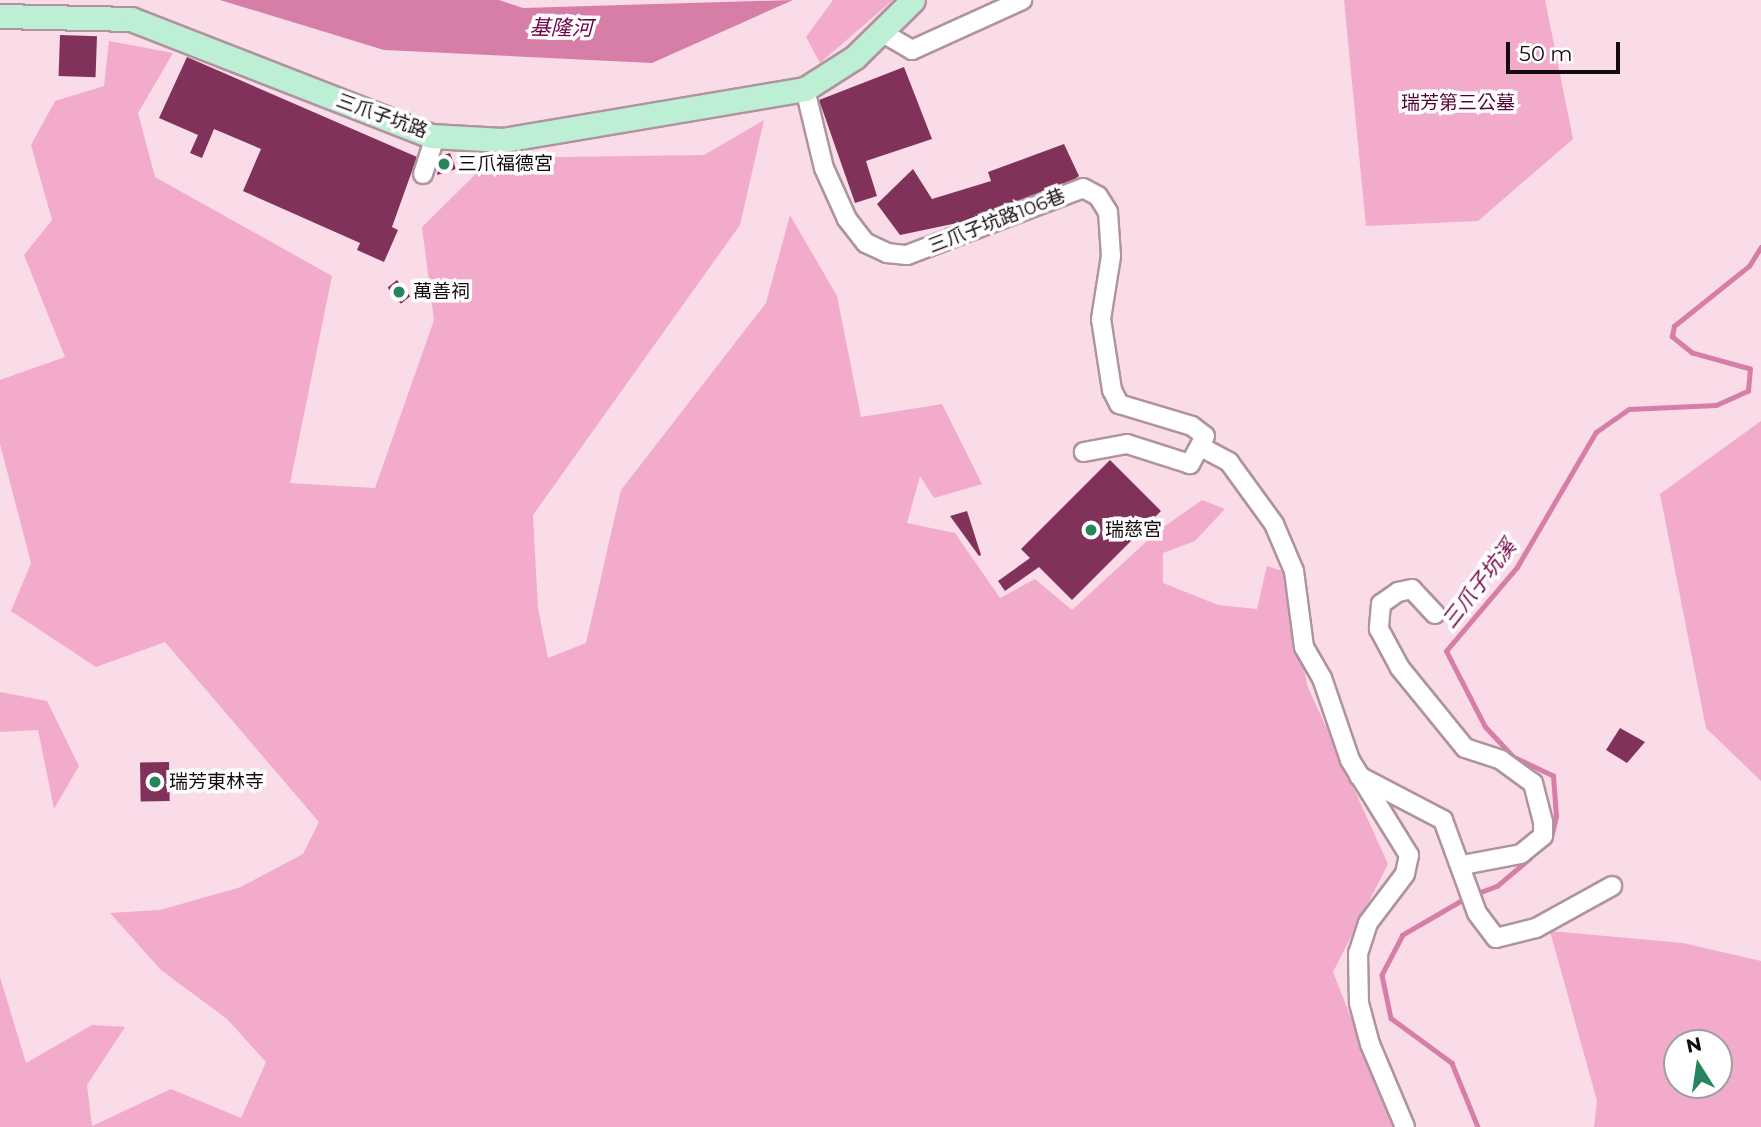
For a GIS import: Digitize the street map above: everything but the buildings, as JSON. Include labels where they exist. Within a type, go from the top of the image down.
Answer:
[{"type":"main road","name":"三爪子坑路","points":[[0,16],[131,19],[435,136],[503,139],[805,89],[834,74],[913,0]]},
{"type":"street","points":[[881,32],[912,50],[1022,0]]},
{"type":"street","name":"三爪子坑路106巷","points":[[805,89],[824,168],[847,219],[866,243],[887,253],[907,256],[1083,188],[1098,196],[1108,212],[1111,256],[1101,319],[1112,390],[1119,404],[1192,426],[1205,436],[1203,448]]},
{"type":"street","points":[[423,174],[435,136]]},
{"type":"street","points":[[1084,452],[1127,444],[1190,464],[1203,448],[1229,462],[1274,524],[1294,571],[1304,647],[1322,678],[1359,776],[1409,855],[1405,874],[1368,923],[1358,953],[1359,1003],[1370,1044],[1405,1127]]},
{"type":"street","points":[[1435,614],[1412,589],[1398,592],[1381,604],[1379,629],[1407,678],[1465,748],[1501,761],[1533,783],[1543,822],[1543,836],[1521,854],[1462,865]]},
{"type":"street","points":[[1359,776],[1443,820],[1462,865],[1475,906],[1496,938],[1536,928],[1612,886]]},
{"type":"green space","points":[[833,0],[893,0],[820,63],[806,37]]},
{"type":"green space","name":"瑞芳第三公墓","points":[[1344,0],[1545,0],[1573,139],[1478,221],[1366,226]]},
{"type":"green space","points":[[109,41],[173,53],[138,113],[155,177],[332,276],[290,483],[375,488],[434,320],[422,227],[492,158],[704,155],[764,120],[740,225],[533,515],[538,608],[548,658],[586,643],[621,490],[766,303],[790,215],[837,296],[861,417],[942,404],[982,484],[934,498],[920,476],[907,523],[955,533],[1000,598],[1035,579],[1072,610],[1158,531],[1202,500],[1225,509],[1195,541],[1163,553],[1163,583],[1218,605],[1257,609],[1267,566],[1288,573],[1307,685],[1388,864],[1333,972],[1394,1127],[0,1127],[0,977],[26,1063],[92,1025],[125,1027],[87,1085],[92,1126],[171,1089],[241,1118],[266,1062],[227,1019],[161,970],[110,913],[160,910],[241,887],[303,854],[319,822],[165,642],[96,667],[11,611],[31,563],[0,444],[0,380],[65,357],[24,255],[52,220],[31,145],[55,101],[104,86]]},
{"type":"green space","points":[[1761,421],[1761,781],[1706,728],[1660,494]]},
{"type":"green space","points":[[0,692],[47,701],[79,766],[54,809],[38,730],[0,732]]},
{"type":"green space","points":[[1550,931],[1683,943],[1761,961],[1761,1127],[1594,1127],[1597,1101]]},
{"type":"water","name":"基隆河","points":[[220,0],[499,0],[523,8],[793,0],[652,63],[384,50]]},
{"type":"waterway","name":"三爪子坑溪","points":[[1551,838],[1556,816],[1553,776],[1513,757],[1485,727],[1446,651],[1517,567],[1596,432],[1629,409],[1716,405],[1748,391],[1750,369],[1692,353],[1672,337],[1674,326],[1749,266],[1761,247]]},
{"type":"waterway","name":"三爪子坑溪","points":[[1473,895],[1497,886],[1530,858]]},
{"type":"waterway","name":"三爪子坑溪","points":[[1465,899],[1403,935],[1382,975],[1391,1018],[1452,1063],[1478,1127]]},
{"type":"place","name":"三爪福德宮","points":[[444,164]]},
{"type":"place","name":"萬善祠","points":[[399,292]]},
{"type":"place","name":"瑞慈宮","points":[[1091,530]]},
{"type":"place","name":"瑞芳東林寺","points":[[155,782]]}]
